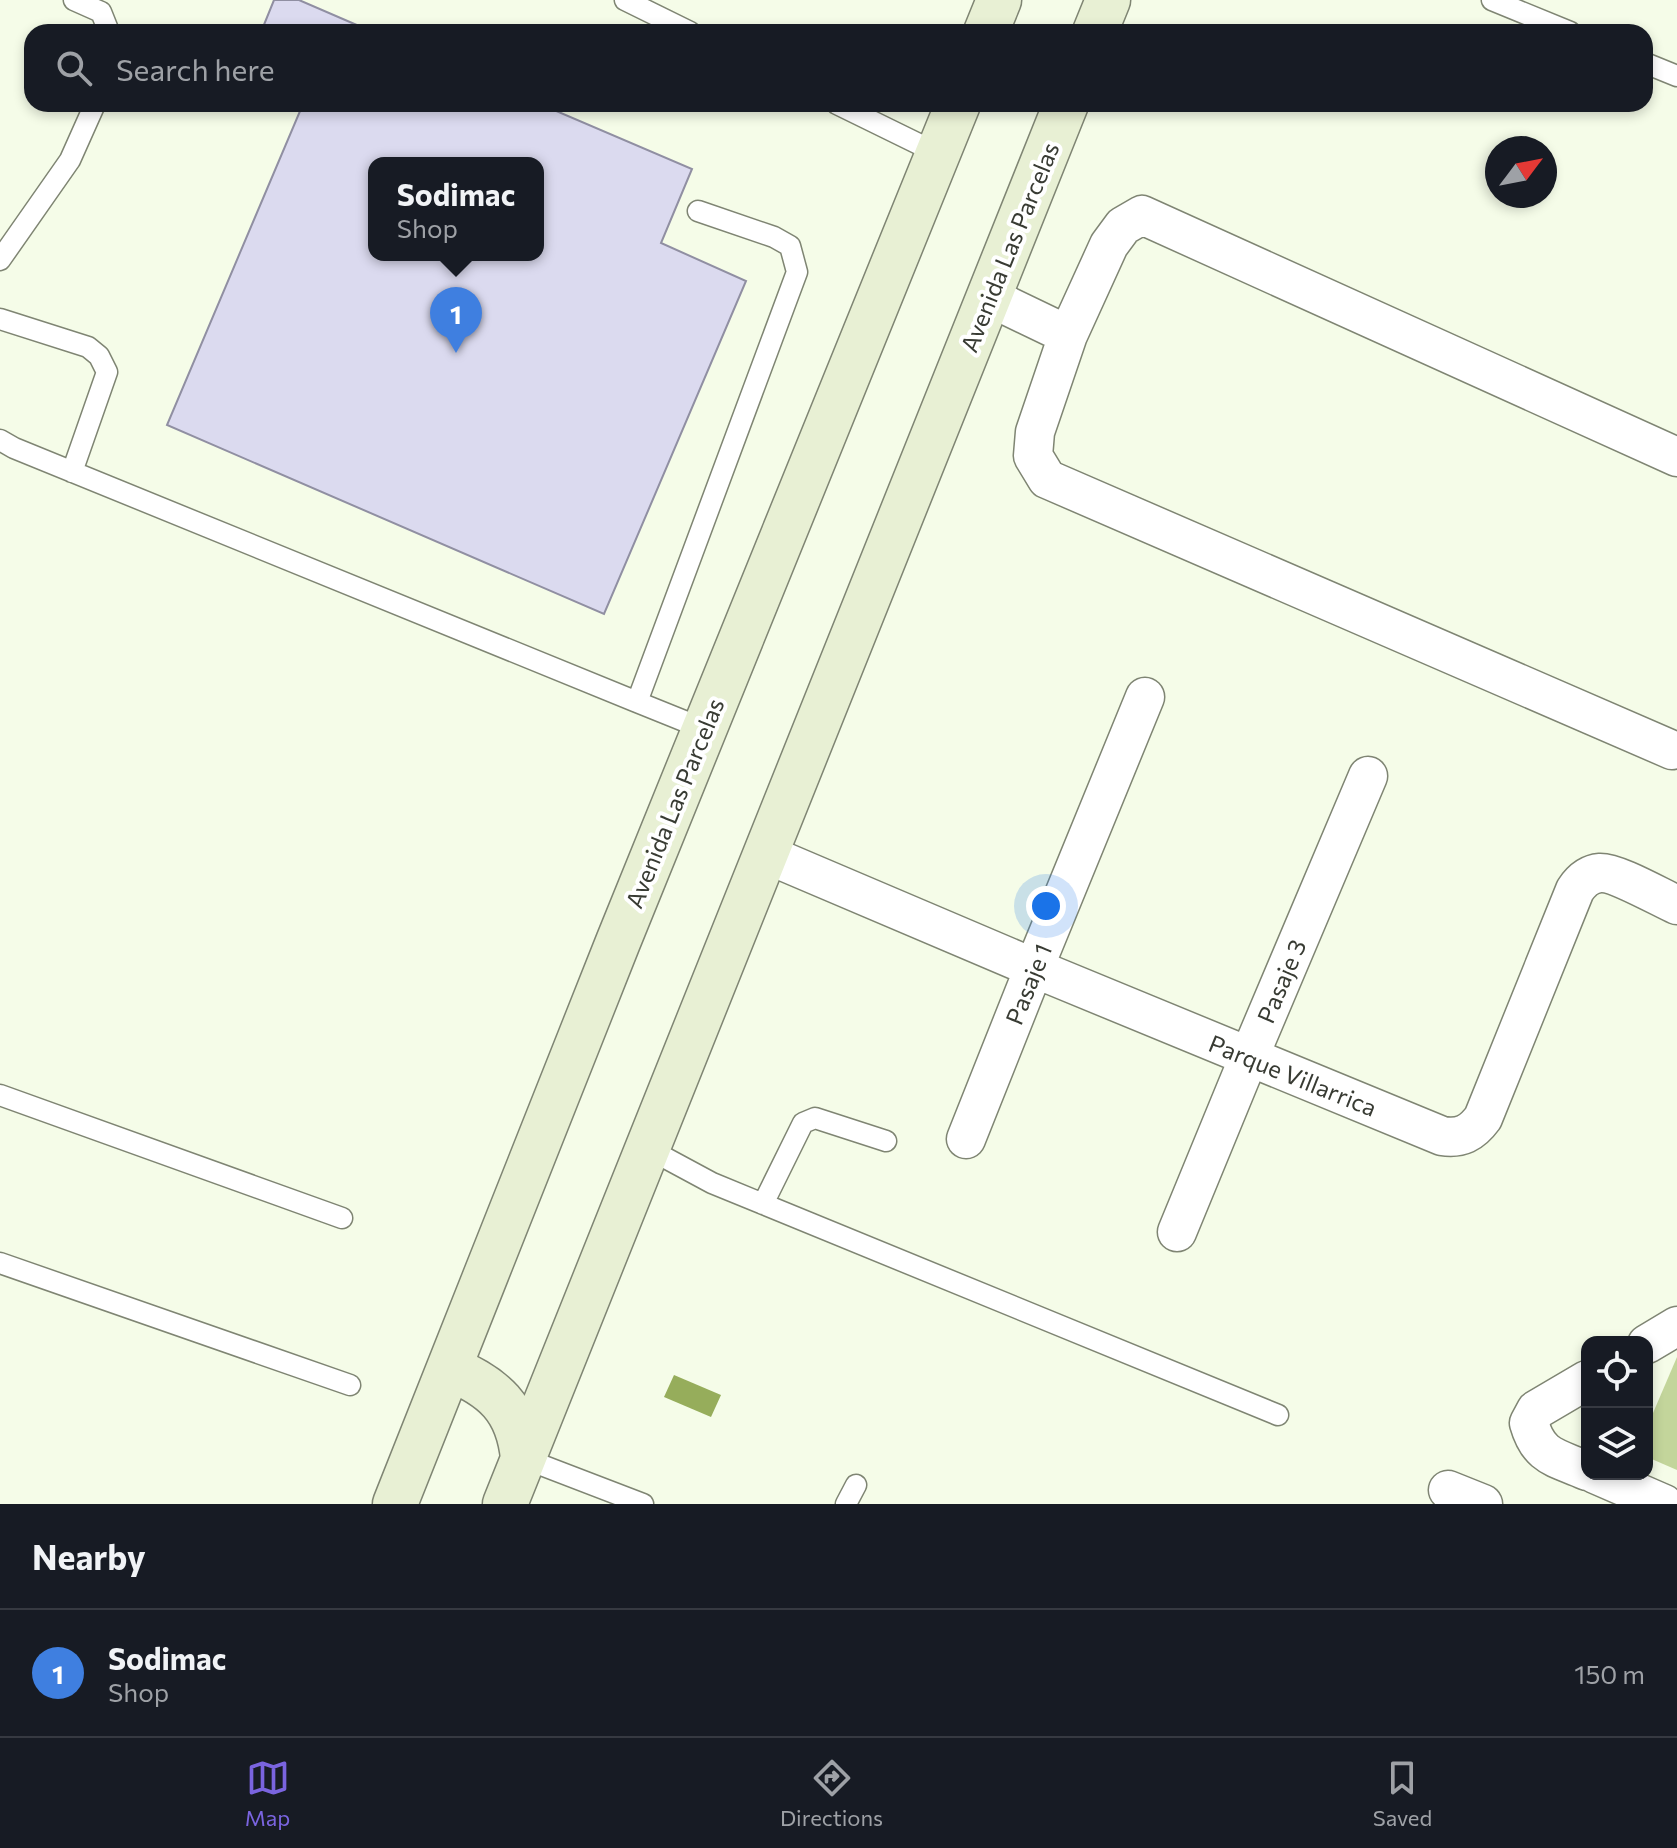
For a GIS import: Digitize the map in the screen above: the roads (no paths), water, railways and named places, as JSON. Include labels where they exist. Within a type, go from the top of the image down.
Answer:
[{"type":"main road","points":[[989,24],[999,0]]},
{"type":"main road","points":[[1098,24],[1108,0]]},
{"type":"main road","name":"Avenida Las Parcelas","points":[[395,1504],[955,112]]},
{"type":"main road","name":"Avenida Las Parcelas","points":[[505,1504],[1063,112]]},
{"type":"main road","points":[[449,1368],[483,1385],[510,1412],[518,1426],[523,1458]]},
{"type":"street","points":[[1672,750],[1047,479],[1033,456],[1035,432],[1068,335],[1109,245],[1123,226],[1142,215],[1677,457]]},
{"type":"street","points":[[989,297],[1068,335]]},
{"type":"street","name":"Pasaje 1","points":[[966,1139],[1145,697]]},
{"type":"street","name":"Pasaje 3","points":[[1177,1232],[1368,776]]},
{"type":"street","name":"Parque Villarrica","points":[[766,854],[1249,1057],[1453,1138],[1475,1129],[1483,1118],[1580,881],[1606,873],[1677,905]]},
{"type":"street","points":[[1653,1340],[1677,1326]]},
{"type":"street","points":[[1581,1384],[1536,1410],[1529,1423],[1533,1437],[1543,1451],[1581,1468]]},
{"type":"street","points":[[1609,1480],[1664,1504]]},
{"type":"street","points":[[1448,1490],[1483,1504]]},
{"type":"lane","points":[[74,0],[101,12],[106,24]]},
{"type":"lane","points":[[625,0],[674,24]]},
{"type":"lane","points":[[1492,0],[1550,24]]},
{"type":"lane","points":[[1653,66],[1677,76]]},
{"type":"lane","points":[[4,246],[70,160],[91,112]]},
{"type":"lane","points":[[853,112],[937,153]]},
{"type":"lane","points":[[637,702],[797,272],[790,246],[774,237],[698,211]]},
{"type":"lane","points":[[0,319],[88,347],[99,356],[107,372],[72,472]]},
{"type":"lane","points":[[0,440],[704,729]]},
{"type":"lane","points":[[0,1095],[342,1218]]},
{"type":"lane","points":[[763,1204],[803,1123],[815,1118],[886,1141]]},
{"type":"lane","points":[[647,1148],[712,1183],[1278,1415]]},
{"type":"lane","points":[[0,1263],[350,1385]]},
{"type":"lane","points":[[523,1458],[643,1504]]},
{"type":"lane","points":[[846,1504],[856,1485]]},
{"type":"place","name":"Sodimac","points":[[456,353]]}]
